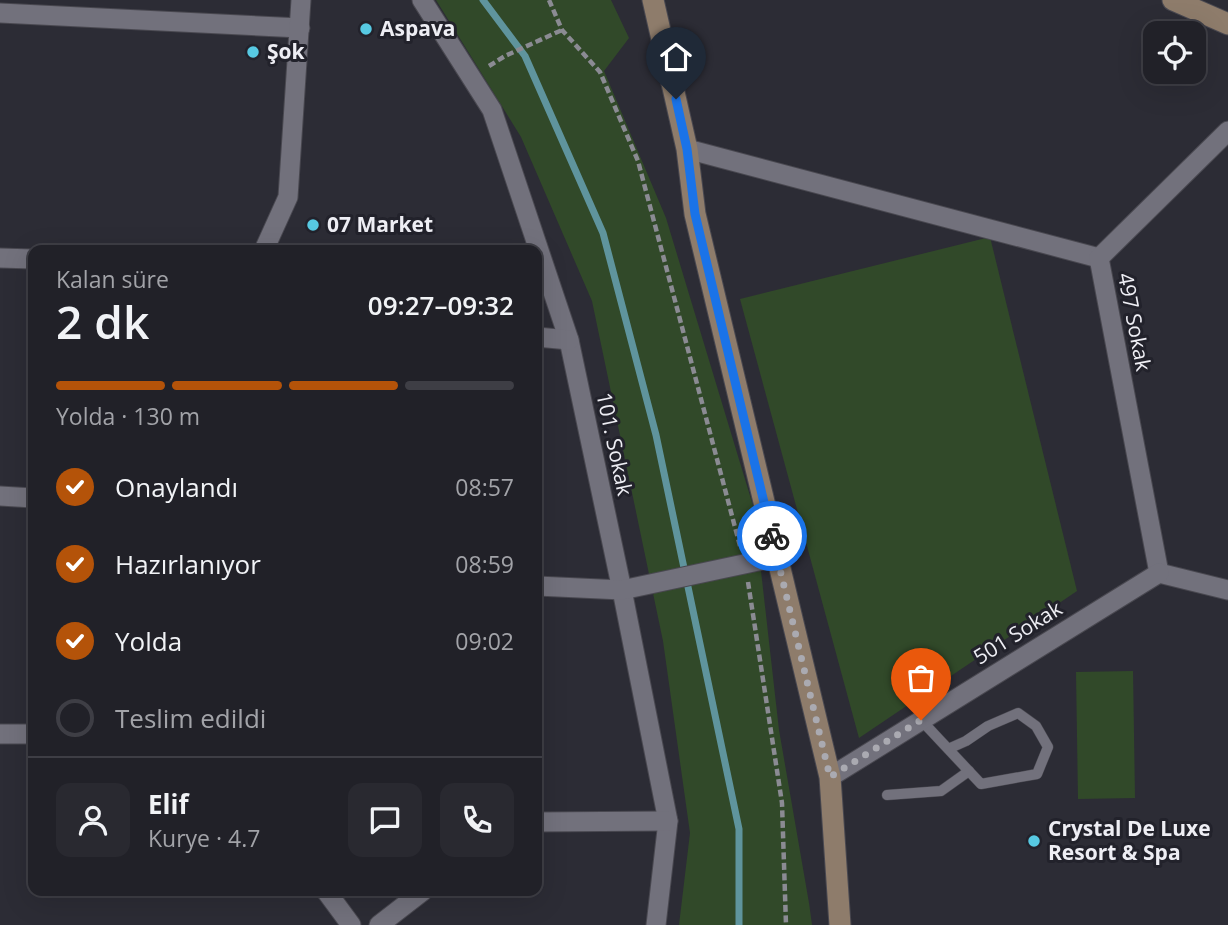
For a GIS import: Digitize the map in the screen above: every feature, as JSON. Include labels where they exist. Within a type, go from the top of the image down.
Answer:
[{"type":"street","points":[[266,245],[288,197],[301,0]]},
{"type":"street","name":"101. Sokak","points":[[422,0],[492,110],[537,245]]},
{"type":"street","points":[[653,0],[687,149],[695,214],[830,777],[840,925]]},
{"type":"street","points":[[1173,0],[1228,24]]},
{"type":"street","points":[[0,13],[300,28]]},
{"type":"street","name":"497 Sokak","points":[[1159,573],[1099,258],[1228,131]]},
{"type":"street","points":[[687,149],[1099,258]]},
{"type":"street","points":[[0,258],[28,259]]},
{"type":"street","name":"101. Sokak","points":[[542,259],[569,340],[668,821],[656,925]]},
{"type":"street","points":[[542,337],[569,340]]},
{"type":"street","points":[[0,496],[28,498]]},
{"type":"street","points":[[542,586],[622,590],[777,557]]},
{"type":"street","points":[[1159,573],[1228,590]]},
{"type":"street","name":"501 Sokak","points":[[830,777],[1159,573]]},
{"type":"street","points":[[0,734],[28,734]]},
{"type":"street","points":[[542,822],[668,821]]},
{"type":"street","points":[[330,896],[351,925]]},
{"type":"street","points":[[379,925],[417,896]]},
{"type":"lane","points":[[921,720],[981,784],[1037,774],[1048,747],[1036,726],[1018,713],[948,748]]},
{"type":"lane","points":[[887,794],[941,791],[969,771]]},
{"type":"path","points":[[549,0],[562,30],[600,72],[638,162],[745,564],[782,803],[786,925]]},
{"type":"path","points":[[488,66],[562,30]]},
{"type":"green space","points":[[436,0],[611,0],[629,38],[604,71],[666,218],[754,509],[779,730],[812,925],[679,925],[690,833],[663,641],[592,301],[521,137]]},
{"type":"green space","points":[[990,237],[1077,591],[859,738],[740,299]]},
{"type":"green space","points":[[1133,671],[1135,798],[1078,799],[1076,672]]},
{"type":"waterway","points":[[483,0],[525,56],[603,233],[656,435],[739,829],[739,925]]},
{"type":"way so far","points":[[772,536],[830,777],[921,720]]},
{"type":"place","name":"Aspava","points":[[366,29]]},
{"type":"place","name":"Şok","points":[[253,52]]},
{"type":"place","name":"07 Market","points":[[313,225]]},
{"type":"place","name":"Crystal De Luxe Resort & Spa","points":[[1034,841]]},
{"type":"route","points":[[676,99],[687,149],[695,214],[772,536]]}]
